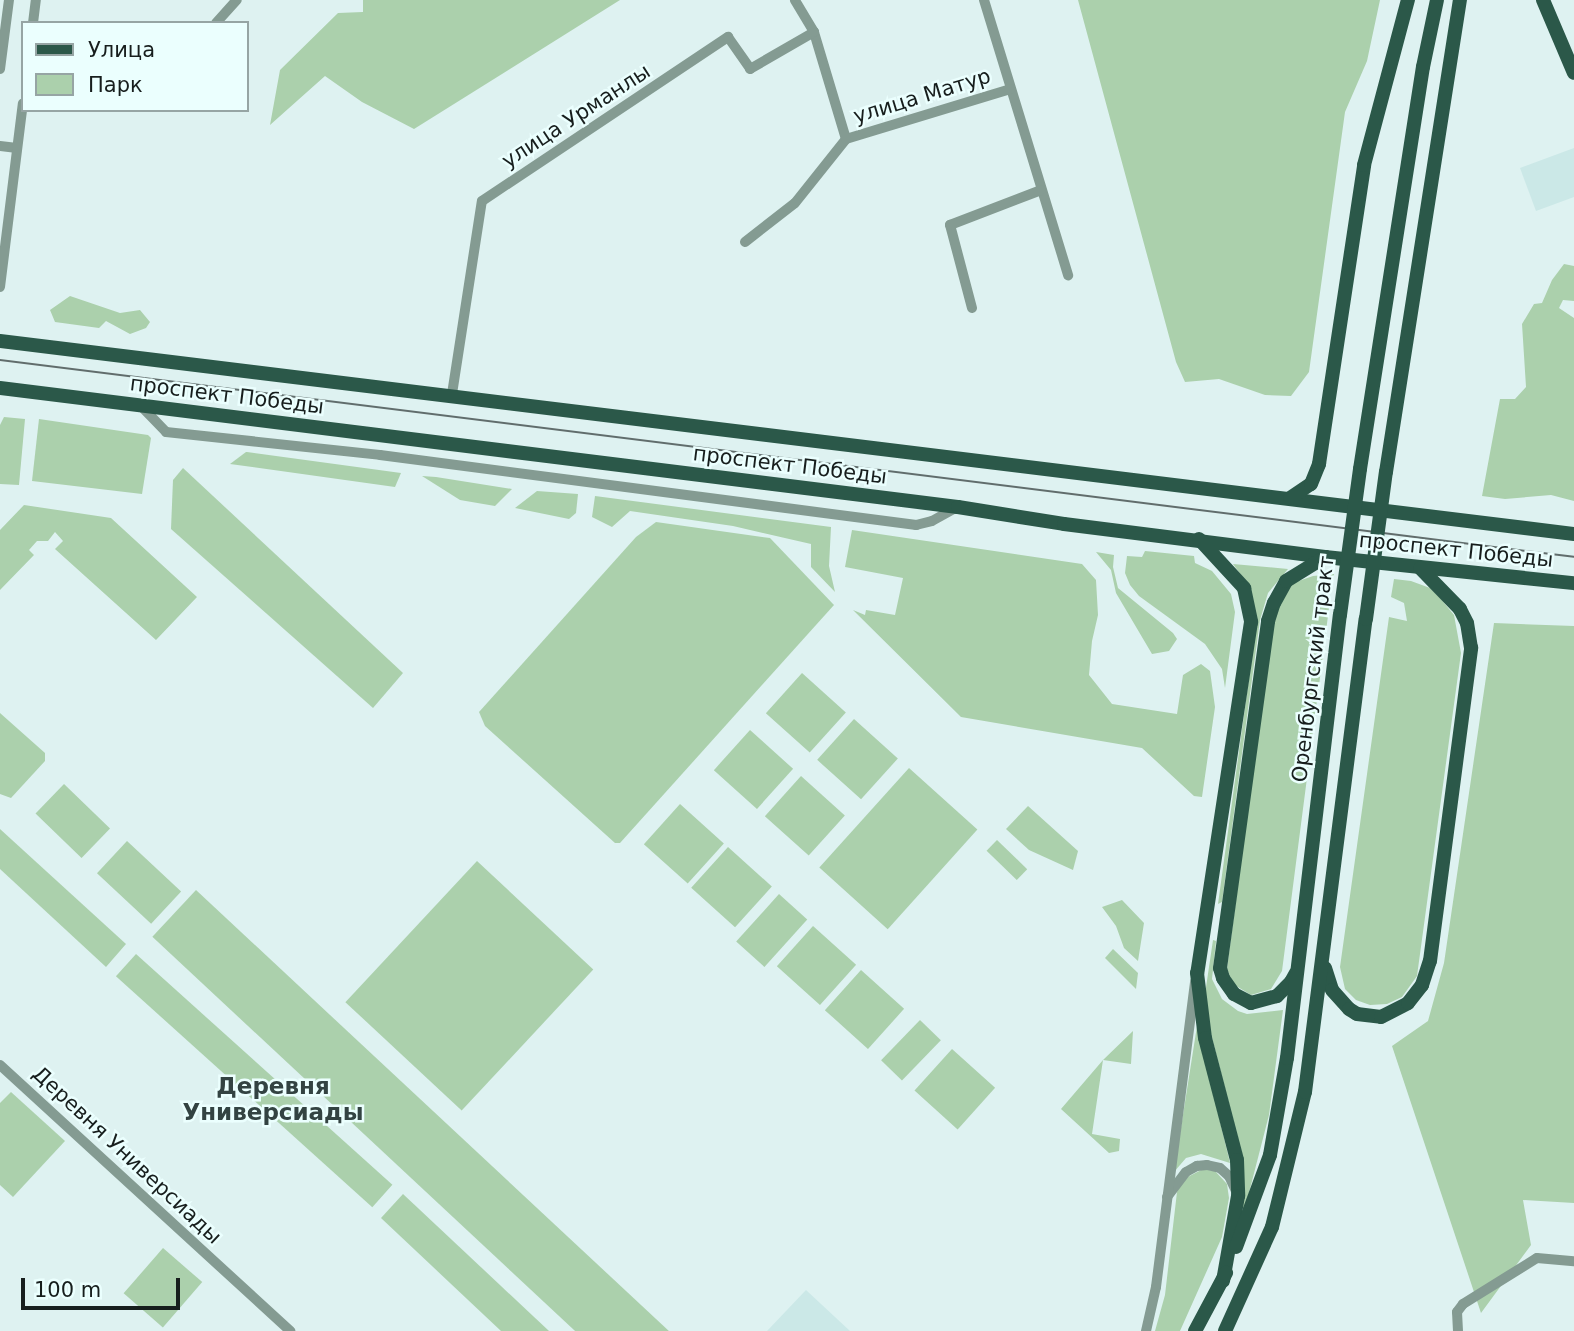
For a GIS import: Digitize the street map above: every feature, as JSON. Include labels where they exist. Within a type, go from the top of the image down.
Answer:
[{"type":"main road","points":[[1289,498],[1311,484],[1321,454],[1364,165],[1408,0]]},
{"type":"main road","name":"Оренбургский тракт","points":[[1195,1331],[1223,1281],[1270,1155],[1300,965],[1340,615],[1360,469],[1423,67],[1437,0]]},
{"type":"main road","points":[[1225,1331],[1272,1227],[1306,1093],[1386,472],[1460,0]]},
{"type":"main road","points":[[1543,0],[1574,73]]},
{"type":"main road","name":"проспект Победы","points":[[0,341],[452,394],[1574,534]]},
{"type":"main road","name":"проспект Победы","points":[[0,388],[958,507],[1064,524],[1325,557],[1574,583]]},
{"type":"main road","points":[[1199,539],[1244,588],[1251,622],[1197,973],[1205,1038],[1233,1140],[1238,1196],[1223,1281]]},
{"type":"main road","points":[[1300,965],[1284,990],[1260,1003],[1251,1003],[1234,994],[1220,968],[1268,621],[1286,582],[1325,557]]},
{"type":"main road","points":[[1324,950],[1325,969],[1332,990],[1349,1009],[1369,1017],[1390,1015],[1408,1003],[1422,985],[1430,961],[1471,648],[1467,623],[1460,609],[1420,568]]},
{"type":"street","points":[[0,69],[9,0]]},
{"type":"street","points":[[33,21],[36,0]]},
{"type":"street","points":[[218,21],[237,0]]},
{"type":"street","points":[[795,0],[814,32]]},
{"type":"street","points":[[984,0],[1068,275]]},
{"type":"street","name":"улица Матур","points":[[814,32],[845,139]]},
{"type":"street","name":"улица Урманлы","points":[[452,394],[482,201],[728,37],[750,69],[814,32]]},
{"type":"street","name":"улица Матур","points":[[745,242],[795,203],[845,139],[1011,89]]},
{"type":"street","points":[[0,287],[22,112]]},
{"type":"street","points":[[0,146],[17,148]]},
{"type":"street","points":[[972,308],[950,225],[1041,190]]},
{"type":"street","points":[[141,406],[166,432],[380,455],[916,525],[932,522],[958,507]]},
{"type":"street","points":[[1146,1331],[1156,1287],[1165,1199],[1197,973]]},
{"type":"street","name":"Деревня Универсиады","points":[[0,1065],[290,1331]]},
{"type":"street","points":[[1165,1199],[1186,1172],[1197,1166],[1208,1165],[1220,1168],[1229,1176],[1238,1196]]},
{"type":"street","points":[[1458,1331],[1457,1312],[1463,1304],[1537,1258],[1574,1261]]},
{"type":"shaded area","points":[[1574,148],[1574,197],[1536,211],[1520,168]]},
{"type":"shaded area","points":[[806,1290],[850,1331],[767,1331]]},
{"type":"green space","points":[[363,0],[620,0],[414,129],[362,102],[325,76],[270,125],[280,70],[338,13],[363,12]]},
{"type":"green space","points":[[1078,0],[1380,0],[1367,61],[1345,112],[1309,372],[1291,396],[1265,395],[1219,379],[1185,382],[1176,362]]},
{"type":"green space","points":[[1564,264],[1574,266],[1574,301],[1563,300],[1559,308],[1574,318],[1574,501],[1551,495],[1505,499],[1482,496],[1500,399],[1515,399],[1526,387],[1522,324],[1534,304],[1542,303],[1552,280]]},
{"type":"green space","points":[[70,296],[120,313],[140,310],[150,322],[146,328],[130,334],[106,321],[99,328],[55,322],[50,310]]},
{"type":"green space","points":[[4,417],[25,419],[19,485],[0,484],[0,425]]},
{"type":"green space","points":[[39,419],[148,435],[151,438],[142,494],[32,481]]},
{"type":"green space","points":[[246,452],[401,473],[395,487],[230,464]]},
{"type":"green space","points":[[183,468],[403,673],[373,708],[171,529],[173,480]]},
{"type":"green space","points":[[422,476],[512,489],[495,506],[460,500]]},
{"type":"green space","points":[[537,491],[578,494],[576,513],[569,519],[515,508]]},
{"type":"green space","points":[[595,496],[831,527],[829,566],[835,592],[811,567],[811,544],[733,526],[630,511],[612,527],[592,517]]},
{"type":"green space","points":[[24,505],[111,518],[197,597],[156,640],[55,549],[63,541],[55,532],[48,541],[37,541],[29,550],[34,555],[0,590],[0,530]]},
{"type":"green space","points":[[656,522],[770,538],[834,605],[620,843],[615,843],[485,726],[479,712],[636,537]]},
{"type":"green space","points":[[852,530],[1082,564],[1096,580],[1098,615],[1089,675],[1112,704],[1177,714],[1183,675],[1201,664],[1210,671],[1215,707],[1202,797],[1194,796],[1142,748],[961,717],[853,610],[865,615],[866,610],[895,615],[903,578],[845,567]]},
{"type":"green space","points":[[1145,551],[1194,556],[1195,563],[1212,571],[1231,594],[1235,612],[1225,688],[1222,669],[1205,644],[1139,596],[1130,585],[1125,573],[1127,556],[1142,557]]},
{"type":"green space","points":[[1096,552],[1114,555],[1113,567],[1118,588],[1173,633],[1177,639],[1169,651],[1152,654],[1116,593],[1111,570]]},
{"type":"green space","points":[[1233,564],[1288,569],[1268,593],[1260,620],[1222,902],[1218,904],[1257,620],[1249,586]]},
{"type":"green space","points":[[1334,574],[1331,591],[1324,592],[1317,606],[1329,608],[1282,971],[1271,989],[1251,995],[1233,984],[1227,969],[1274,609],[1293,583],[1313,576]]},
{"type":"green space","points":[[1394,579],[1411,581],[1430,588],[1440,598],[1454,615],[1461,653],[1417,976],[1402,997],[1387,1004],[1370,1005],[1356,1000],[1345,989],[1340,967],[1389,617],[1407,621],[1404,603],[1391,597]]},
{"type":"green space","points":[[1494,623],[1574,626],[1574,1203],[1523,1200],[1531,1245],[1481,1313],[1392,1046],[1428,1021],[1444,963]]},
{"type":"green space","points":[[802,673],[846,712],[810,753],[766,713]]},
{"type":"green space","points":[[0,713],[45,753],[45,761],[11,798],[0,794]]},
{"type":"green space","points":[[854,719],[898,758],[861,799],[817,760]]},
{"type":"green space","points":[[750,730],[793,769],[757,809],[714,770]]},
{"type":"green space","points":[[909,768],[977,830],[888,929],[819,868]]},
{"type":"green space","points":[[801,776],[845,815],[809,856],[765,816]]},
{"type":"green space","points":[[64,784],[110,828],[82,858],[36,813]]},
{"type":"green space","points":[[680,804],[724,843],[688,884],[644,844]]},
{"type":"green space","points":[[1028,806],[1078,851],[1073,870],[1029,850],[1006,829]]},
{"type":"green space","points":[[0,829],[126,944],[106,967],[0,869]]},
{"type":"green space","points":[[997,840],[1027,869],[1017,880],[987,851]]},
{"type":"green space","points":[[127,841],[181,891],[151,924],[97,873]]},
{"type":"green space","points":[[728,847],[772,886],[735,927],[691,888]]},
{"type":"green space","points":[[477,861],[593,969],[462,1111],[345,1002]]},
{"type":"green space","points":[[196,890],[669,1331],[575,1331],[152,937]]},
{"type":"green space","points":[[779,894],[807,919],[764,967],[736,942]]},
{"type":"green space","points":[[1122,900],[1144,923],[1138,961],[1124,948],[1116,926],[1102,907]]},
{"type":"green space","points":[[813,926],[856,965],[820,1005],[777,966]]},
{"type":"green space","points":[[1213,940],[1216,941],[1212,979],[1222,999],[1247,1014],[1283,1010],[1269,1115],[1243,1216],[1243,1159],[1207,1018],[1205,994]]},
{"type":"green space","points":[[1113,949],[1138,973],[1136,989],[1105,958]]},
{"type":"green space","points":[[136,954],[392,1185],[372,1207],[116,976]]},
{"type":"green space","points":[[861,970],[904,1009],[868,1049],[825,1010]]},
{"type":"green space","points":[[920,1020],[941,1040],[902,1080],[881,1060]]},
{"type":"green space","points":[[1197,1026],[1230,1163],[1201,1154],[1186,1158],[1174,1172]]},
{"type":"green space","points":[[1133,1031],[1131,1064],[1103,1060]]},
{"type":"green space","points":[[952,1049],[995,1088],[958,1129],[915,1091]]},
{"type":"green space","points":[[1103,1060],[1092,1134],[1120,1139],[1119,1151],[1109,1153],[1061,1109]]},
{"type":"green space","points":[[11,1092],[65,1141],[13,1197],[0,1185],[0,1103]]},
{"type":"green space","points":[[1203,1169],[1215,1171],[1227,1184],[1229,1198],[1222,1237],[1180,1331],[1155,1331],[1165,1295],[1177,1192],[1182,1180]]},
{"type":"green space","points":[[403,1194],[549,1331],[501,1331],[381,1218]]},
{"type":"green space","points":[[163,1248],[202,1282],[163,1327],[124,1293]]},
{"type":"tram line","points":[[0,360],[1574,557]]},
{"type":"district","name":"Деревня Универсиады","points":[[273,1099]]}]
